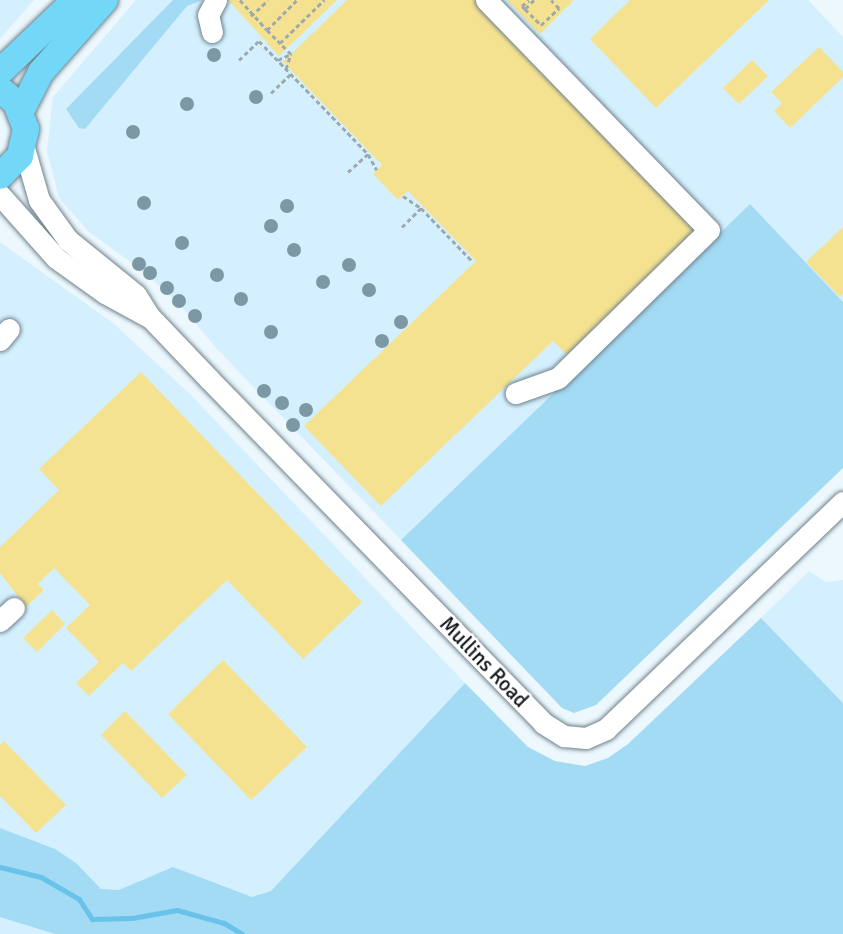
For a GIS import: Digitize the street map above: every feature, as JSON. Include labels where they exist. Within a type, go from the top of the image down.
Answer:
[{"type":"main road","points":[[0,72],[75,0]]},
{"type":"main road","points":[[21,111],[41,72],[105,0]]},
{"type":"main road","points":[[0,89],[21,111],[26,129],[24,148],[15,164],[0,176]]},
{"type":"street","points":[[212,32],[208,15],[216,0]]},
{"type":"street","points":[[486,0],[709,230],[558,378],[516,393]]},
{"type":"street","name":"Mullins Road","points":[[24,148],[33,184],[51,221],[68,240],[136,295],[150,317],[543,723],[564,736],[586,738],[606,729],[843,502]]},
{"type":"street","name":"Mullins Road","points":[[0,195],[56,258],[105,293],[150,317]]},
{"type":"path","points":[[240,0],[251,16],[291,54]]},
{"type":"path","points":[[251,16],[268,0]]},
{"type":"path","points":[[267,30],[297,0]]},
{"type":"path","points":[[280,43],[324,0]]},
{"type":"path","points":[[529,0],[522,6],[541,25],[559,8],[551,0]]},
{"type":"path","points":[[525,9],[534,0]]},
{"type":"path","points":[[239,60],[259,41],[368,154],[376,170]]},
{"type":"path","points":[[278,60],[291,54]]},
{"type":"path","points":[[286,69],[291,54]]},
{"type":"path","points":[[271,93],[291,74]]},
{"type":"path","points":[[348,172],[368,154]]},
{"type":"path","points":[[403,196],[421,208],[472,261]]},
{"type":"path","points":[[402,227],[421,208]]},
{"type":"shaded area","points":[[0,0],[34,0],[0,39]]},
{"type":"shaded area","points":[[136,0],[808,0],[843,37],[843,302],[749,205],[401,540],[217,349],[182,307],[143,271],[89,232],[59,198],[47,151],[53,97]]},
{"type":"shaded area","points":[[173,0],[203,0],[187,6],[85,129],[79,128],[66,109]]},
{"type":"shaded area","points":[[750,204],[843,302],[843,468],[596,705],[574,713],[562,708],[401,540]]},
{"type":"shaded area","points":[[0,242],[113,323],[190,394],[465,683],[271,892],[252,897],[224,934],[0,934]]},
{"type":"shaded area","points":[[809,571],[826,582],[843,580],[843,703],[761,618]]},
{"type":"shaded area","points":[[761,618],[843,703],[843,934],[55,934],[0,917],[0,828],[55,849],[76,863],[101,889],[119,890],[173,867],[252,897],[271,891],[465,683],[528,747],[555,761],[585,766],[608,758],[628,744]]},
{"type":"building","points":[[228,0],[337,0],[279,56]]},
{"type":"building","points":[[347,0],[474,0],[699,233],[569,357],[553,341],[381,506],[304,426],[476,261],[408,191],[398,200],[373,174],[382,165],[283,62]]},
{"type":"building","points":[[507,0],[574,0],[540,34]]},
{"type":"building","points":[[630,0],[769,0],[656,108],[590,39]]},
{"type":"building","points":[[819,47],[843,72],[843,77],[790,128],[774,111],[782,103],[771,92]]},
{"type":"building","points":[[752,60],[768,76],[739,104],[723,88]]},
{"type":"building","points":[[843,227],[843,294],[840,297],[806,262]]},
{"type":"building","points":[[141,372],[362,602],[303,659],[227,580],[131,671],[123,663],[89,696],[76,683],[99,662],[66,628],[90,605],[54,568],[38,584],[44,590],[26,607],[0,573],[0,547],[59,490],[39,469]]},
{"type":"building","points":[[52,610],[65,624],[37,652],[23,638]]},
{"type":"building","points":[[223,660],[307,747],[251,800],[168,714]]},
{"type":"building","points":[[125,711],[187,775],[162,798],[101,735]]},
{"type":"building","points":[[4,741],[66,805],[36,833],[0,796],[0,745]]},
{"type":"waterway","points":[[0,867],[41,877],[79,899],[92,919],[132,918],[177,910],[224,923],[242,934]]}]
